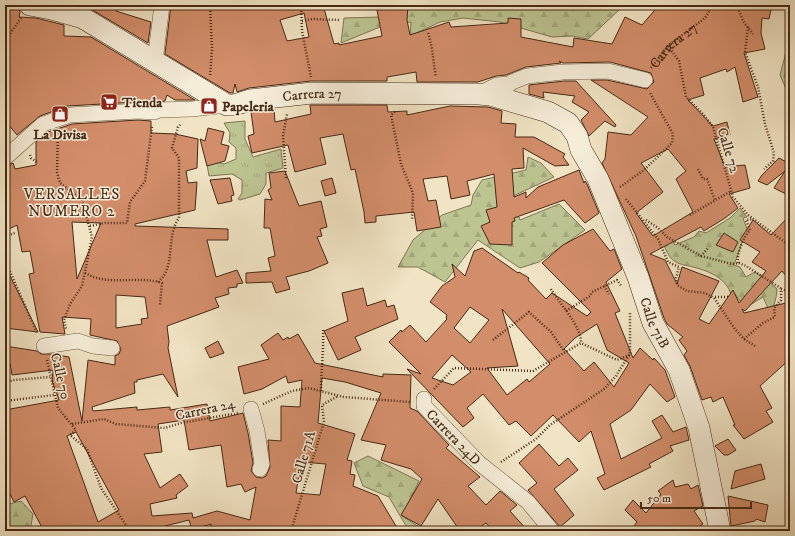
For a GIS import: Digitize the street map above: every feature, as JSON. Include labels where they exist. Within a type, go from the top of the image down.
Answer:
[{"type":"street","points":[[32,5],[83,18],[227,105]]},
{"type":"street","points":[[155,61],[162,5]]},
{"type":"street","points":[[479,94],[497,84],[510,84],[527,76],[563,72],[608,71],[645,80]]},
{"type":"street","name":"Carrera 27","points":[[227,105],[234,105],[250,100],[312,93],[479,94],[490,95],[548,112],[568,124]]},
{"type":"street","points":[[5,158],[44,124],[70,115],[160,111],[227,105]]},
{"type":"street","name":"Calle 71B","points":[[568,124],[577,136],[581,150],[598,178],[638,277],[653,323],[679,370],[699,428],[720,531]]},
{"type":"street","points":[[44,346],[78,341],[93,346],[112,348]]},
{"type":"street","name":"Carrera 24D","points":[[424,399],[424,406],[455,439],[499,479],[528,502],[552,531]]},
{"type":"street","points":[[250,409],[257,431],[262,464],[260,469]]},
{"type":"path","points":[[5,40],[32,5]]},
{"type":"path","points":[[208,94],[212,49],[210,5]]},
{"type":"path","points":[[301,5],[302,32],[311,73],[312,93]]},
{"type":"path","name":"Carrera 27","points":[[621,193],[618,189],[644,170],[672,143],[673,134],[652,99],[645,80],[650,69],[668,46],[705,18],[713,5]]},
{"type":"path","points":[[737,5],[743,21],[753,34]]},
{"type":"path","points":[[302,21],[312,19],[340,20]]},
{"type":"path","points":[[748,27],[745,52],[758,87],[765,124],[774,153],[773,161],[764,169]]},
{"type":"path","points":[[428,33],[432,47],[432,59],[439,93]]},
{"type":"path","name":"Calle 72","points":[[668,46],[679,61],[686,97],[704,114],[713,127],[733,197],[754,219],[790,247]]},
{"type":"path","points":[[412,93],[407,106],[402,111],[391,115],[403,169],[413,193],[412,220]]},
{"type":"path","points":[[90,226],[105,223],[127,223],[130,202],[145,181],[160,111],[184,122],[178,127],[172,148],[179,158],[179,218],[174,225],[166,274],[158,282]]},
{"type":"path","points":[[286,178],[283,136],[286,114],[290,111]]},
{"type":"path","points":[[44,124],[48,128],[56,129],[59,136],[57,172],[60,183],[82,200],[92,237],[82,286],[70,304],[64,320],[66,333],[78,341]]},
{"type":"path","points":[[698,169],[703,179],[707,179],[715,200]]},
{"type":"path","points":[[690,215],[731,191]]},
{"type":"path","points":[[624,196],[644,218],[658,239],[668,262],[679,268],[676,278],[677,285],[687,291],[705,293],[712,297],[723,309],[735,329],[744,339],[755,346]]},
{"type":"path","points":[[644,218],[658,228],[667,238],[700,256],[732,264],[738,263],[758,272],[782,289],[790,292]]},
{"type":"path","points":[[738,263],[738,255],[743,240],[750,230],[746,220],[754,219]]},
{"type":"path","points":[[5,236],[16,233]]},
{"type":"path","points":[[700,256],[709,247]]},
{"type":"path","name":"Calle 70","points":[[5,260],[44,346],[58,408],[72,424]]},
{"type":"path","points":[[85,273],[93,278],[104,281],[162,283],[160,305]]},
{"type":"path","points":[[566,311],[590,296],[592,292],[617,280],[626,292]]},
{"type":"path","points":[[604,286],[609,294]]},
{"type":"path","points":[[551,289],[581,336],[581,343]]},
{"type":"path","points":[[744,339],[763,323],[775,317],[774,308],[781,300],[780,291],[782,289]]},
{"type":"path","points":[[712,297],[722,299],[729,297]]},
{"type":"path","points":[[499,479],[508,474],[500,468],[501,461],[536,439],[550,425],[604,389],[616,376],[630,355],[630,311]]},
{"type":"path","points":[[493,340],[529,312],[551,332],[564,351]]},
{"type":"path","points":[[321,391],[321,360],[324,353],[323,329]]},
{"type":"path","points":[[424,399],[454,368],[533,371],[564,351],[581,343]]},
{"type":"path","points":[[581,343],[617,360],[630,355]]},
{"type":"path","points":[[5,383],[13,380],[50,377]]},
{"type":"path","name":"Carrera 24","points":[[72,424],[104,419],[116,424],[165,428],[250,409],[292,391],[309,388],[338,396]]},
{"type":"path","points":[[5,401],[54,395]]},
{"type":"path","name":"Carrera 24D","points":[[338,396],[406,403],[424,399]]},
{"type":"path","name":"Calle 71A","points":[[292,531],[324,422],[322,405],[338,396]]},
{"type":"path","points":[[72,424],[76,430],[70,435],[87,450],[101,488],[125,526],[130,531]]},
{"type":"green space","points":[[380,5],[622,5],[619,10],[588,39],[572,36],[552,37],[500,22],[463,18],[440,22],[410,36],[411,22],[380,27],[341,43],[344,18],[380,17]]},
{"type":"green space","points":[[790,37],[790,98],[780,75]]},
{"type":"green space","points":[[245,121],[245,139],[253,157],[281,149],[283,168],[266,173],[266,184],[260,194],[240,200],[238,199],[242,193],[242,180],[232,174],[209,176],[206,159],[224,164],[236,159],[236,148],[229,142],[230,133],[224,123]]},
{"type":"green space","points":[[528,157],[541,163],[554,177],[511,197],[520,220],[559,204],[585,230],[539,262],[520,268],[478,240],[445,282],[418,267],[398,267],[413,240],[442,215],[471,205],[473,195],[482,180],[526,170]]},
{"type":"green space","points":[[740,208],[747,217],[743,218],[747,229],[734,265],[740,267],[746,277],[755,272],[765,278],[777,289],[772,317],[763,297],[745,308],[735,294],[731,294],[729,288],[721,279],[711,273],[675,262],[667,253],[661,238],[665,228],[675,245],[694,237],[699,231],[706,233],[730,218]]},
{"type":"green space","points":[[368,456],[419,481],[402,516],[419,527],[419,531],[409,531],[389,497],[363,486],[354,463]]},
{"type":"green space","points":[[21,501],[33,514],[30,531],[5,531],[5,505]]},
{"type":"building","points":[[5,5],[19,8],[19,17],[36,18],[64,25],[64,36],[91,37],[195,100],[175,100],[167,95],[165,101],[153,103],[138,102],[67,106],[40,116],[17,135],[8,124],[5,125]]},
{"type":"building","points":[[81,5],[117,7],[116,11],[151,22],[148,43],[89,8]]},
{"type":"building","points":[[171,5],[323,5],[334,44],[339,43],[339,45],[382,36],[376,5],[408,5],[407,20],[410,35],[449,22],[451,27],[508,23],[508,18],[521,19],[521,37],[573,47],[574,38],[612,44],[625,17],[642,25],[659,5],[772,5],[769,19],[762,18],[761,33],[765,49],[744,53],[758,97],[743,102],[735,67],[727,72],[726,69],[700,78],[704,95],[688,100],[713,126],[727,122],[730,135],[714,139],[725,167],[745,165],[750,188],[729,194],[738,208],[725,218],[704,231],[701,227],[650,254],[665,260],[677,284],[682,267],[719,281],[699,319],[709,324],[733,290],[739,303],[766,271],[752,262],[760,252],[740,240],[753,220],[771,235],[790,215],[790,281],[782,271],[745,311],[742,309],[744,313],[790,302],[790,324],[787,326],[790,340],[790,359],[760,386],[772,408],[766,411],[773,422],[744,439],[733,425],[735,425],[723,397],[713,402],[711,397],[702,400],[690,366],[684,355],[687,351],[679,340],[683,337],[667,324],[664,318],[636,236],[602,163],[605,159],[608,132],[631,135],[648,117],[591,80],[607,80],[647,89],[654,82],[651,73],[610,62],[563,63],[559,61],[561,63],[526,67],[506,75],[496,76],[478,82],[417,82],[416,72],[387,77],[387,81],[311,81],[249,88],[237,92],[235,84],[233,93],[230,93],[165,54]],"holes":[[[304,13],[309,37],[287,41],[280,20]],[[668,149],[686,171],[676,179],[693,212],[653,236],[636,213],[663,192],[641,163]]]},
{"type":"building","points":[[576,81],[616,125],[615,127],[605,121],[589,136],[581,120],[589,112],[572,102],[575,96],[543,92],[544,98],[529,94],[529,85]]},
{"type":"building","points":[[310,105],[387,105],[388,112],[407,111],[407,115],[450,106],[488,107],[502,111],[501,123],[516,124],[515,137],[534,137],[565,154],[563,157],[569,165],[555,166],[523,148],[524,168],[512,169],[514,197],[526,192],[526,198],[538,187],[579,170],[584,183],[585,181],[587,184],[599,213],[585,223],[564,200],[514,218],[515,221],[512,222],[512,245],[490,244],[481,226],[490,222],[486,210],[497,207],[494,174],[467,181],[470,195],[451,199],[447,176],[423,179],[428,201],[436,200],[441,227],[417,231],[414,212],[376,216],[376,222],[365,223],[355,169],[351,170],[343,134],[320,138],[326,164],[295,172],[288,145],[252,153],[248,136],[254,134],[251,112],[274,109],[275,122],[311,114]]},
{"type":"building","points":[[138,120],[151,121],[151,133],[175,134],[198,139],[197,168],[186,171],[188,183],[197,182],[195,210],[135,224],[135,226],[228,229],[228,240],[207,240],[216,277],[237,270],[243,283],[237,284],[237,287],[228,288],[229,294],[215,298],[219,307],[167,326],[169,342],[168,348],[178,397],[163,374],[137,380],[137,382],[134,382],[135,393],[92,407],[93,411],[137,407],[137,410],[170,407],[170,410],[207,404],[210,421],[243,413],[253,463],[251,471],[256,477],[262,478],[266,476],[270,467],[268,440],[281,441],[281,406],[300,407],[302,380],[288,383],[286,376],[262,389],[244,394],[238,367],[269,359],[261,345],[278,333],[283,340],[288,337],[289,339],[298,334],[315,363],[383,377],[383,374],[411,375],[410,408],[417,411],[449,445],[446,448],[480,477],[468,486],[486,505],[500,491],[517,505],[510,511],[528,531],[493,531],[486,523],[474,531],[460,531],[438,499],[421,526],[401,515],[422,479],[411,469],[381,460],[386,445],[361,440],[381,393],[345,382],[322,378],[318,423],[355,434],[347,460],[352,461],[350,474],[355,475],[353,486],[378,496],[399,531],[241,531],[242,528],[211,530],[211,524],[192,530],[189,520],[165,526],[157,531],[132,531],[128,526],[112,531],[44,531],[25,496],[14,502],[5,484],[5,410],[59,400],[52,381],[53,370],[12,375],[10,363],[5,364],[5,346],[37,351],[41,354],[69,357],[82,421],[88,360],[115,365],[115,356],[119,354],[121,349],[117,341],[90,335],[91,319],[62,317],[65,334],[40,332],[29,274],[34,273],[30,251],[22,252],[17,225],[5,231],[5,167],[13,163],[15,169],[36,165],[36,142],[48,132],[72,124]],"holes":[[[72,222],[101,223],[77,279]],[[116,295],[145,297],[148,318],[141,319],[142,324],[116,328]],[[184,420],[189,450],[221,445],[227,487],[241,484],[245,492],[256,487],[250,520],[217,511],[193,518],[192,513],[152,516],[150,504],[177,498],[176,495],[188,486],[180,474],[160,488],[144,454],[162,452],[158,424]],[[76,432],[119,510],[98,522],[67,436]],[[301,462],[326,464],[320,495],[296,493]]]},
{"type":"building","points":[[208,128],[224,132],[221,144],[229,146],[225,161],[207,166],[200,139],[205,141]]},
{"type":"building","points":[[779,158],[790,164],[790,196],[774,188],[785,171],[767,185],[758,181]]},
{"type":"building","points":[[285,171],[299,206],[321,201],[327,227],[320,229],[322,236],[317,237],[328,263],[309,271],[286,277],[290,289],[276,293],[272,282],[246,283],[246,273],[271,271],[268,258],[275,256],[270,228],[264,228],[265,199],[272,200],[268,190],[271,188],[269,173]]},
{"type":"building","points":[[230,178],[234,195],[231,196],[232,201],[218,204],[210,180]]},
{"type":"building","points":[[332,178],[336,193],[325,196],[321,181]]},
{"type":"building","points":[[593,229],[610,251],[614,249],[622,269],[606,282],[620,311],[615,313],[633,358],[640,348],[653,360],[654,358],[665,370],[675,397],[667,402],[650,384],[631,410],[610,424],[621,459],[662,438],[652,421],[662,415],[673,432],[686,427],[689,440],[670,446],[673,451],[649,464],[651,467],[604,490],[597,478],[605,474],[591,431],[579,442],[553,415],[531,436],[516,421],[509,425],[483,394],[467,408],[474,418],[463,427],[407,369],[421,374],[389,342],[401,330],[402,332],[410,325],[426,342],[447,319],[447,315],[430,302],[442,286],[455,277],[452,264],[465,276],[474,251],[482,248],[518,273],[519,272],[529,278],[528,280],[546,299],[552,293],[587,316],[591,312],[542,263],[563,245]],"holes":[[[470,307],[489,320],[470,343],[454,328]],[[502,309],[550,364],[529,382],[527,379],[507,395],[487,368],[518,366]],[[597,324],[607,350],[629,363],[614,387],[594,362],[584,371],[564,349],[575,338]],[[452,355],[471,372],[453,385],[432,378]]]},
{"type":"building","points":[[724,233],[738,242],[733,252],[716,245]]},
{"type":"building","points":[[5,266],[38,332],[5,328]]},
{"type":"building","points":[[363,288],[367,306],[385,300],[387,307],[394,305],[398,319],[355,337],[361,350],[338,360],[324,331],[348,321],[342,293]]},
{"type":"building","points":[[218,341],[224,353],[210,358],[205,348]]},
{"type":"building","points":[[728,439],[736,450],[728,455],[724,455],[715,446]]},
{"type":"building","points":[[539,444],[559,466],[568,458],[578,470],[554,489],[574,515],[560,527],[528,490],[537,483],[519,463]]},
{"type":"building","points":[[761,464],[765,479],[731,489],[735,471]]},
{"type":"building","points":[[673,480],[675,487],[688,484],[691,489],[698,485],[703,506],[694,511],[703,524],[693,531],[630,531],[637,522],[625,510],[633,500],[646,513],[661,494],[658,491]]},
{"type":"building","points":[[728,496],[768,505],[765,522],[756,519],[755,521],[731,526]]},
{"type":"place","name":"Tienda","points":[[109,102]]},
{"type":"place","name":"Papeleria","points":[[209,106]]},
{"type":"place","name":"La Divisa","points":[[60,114]]},
{"type":"district","name":"VERSALLES NUMERO 2","points":[[72,202]]}]
